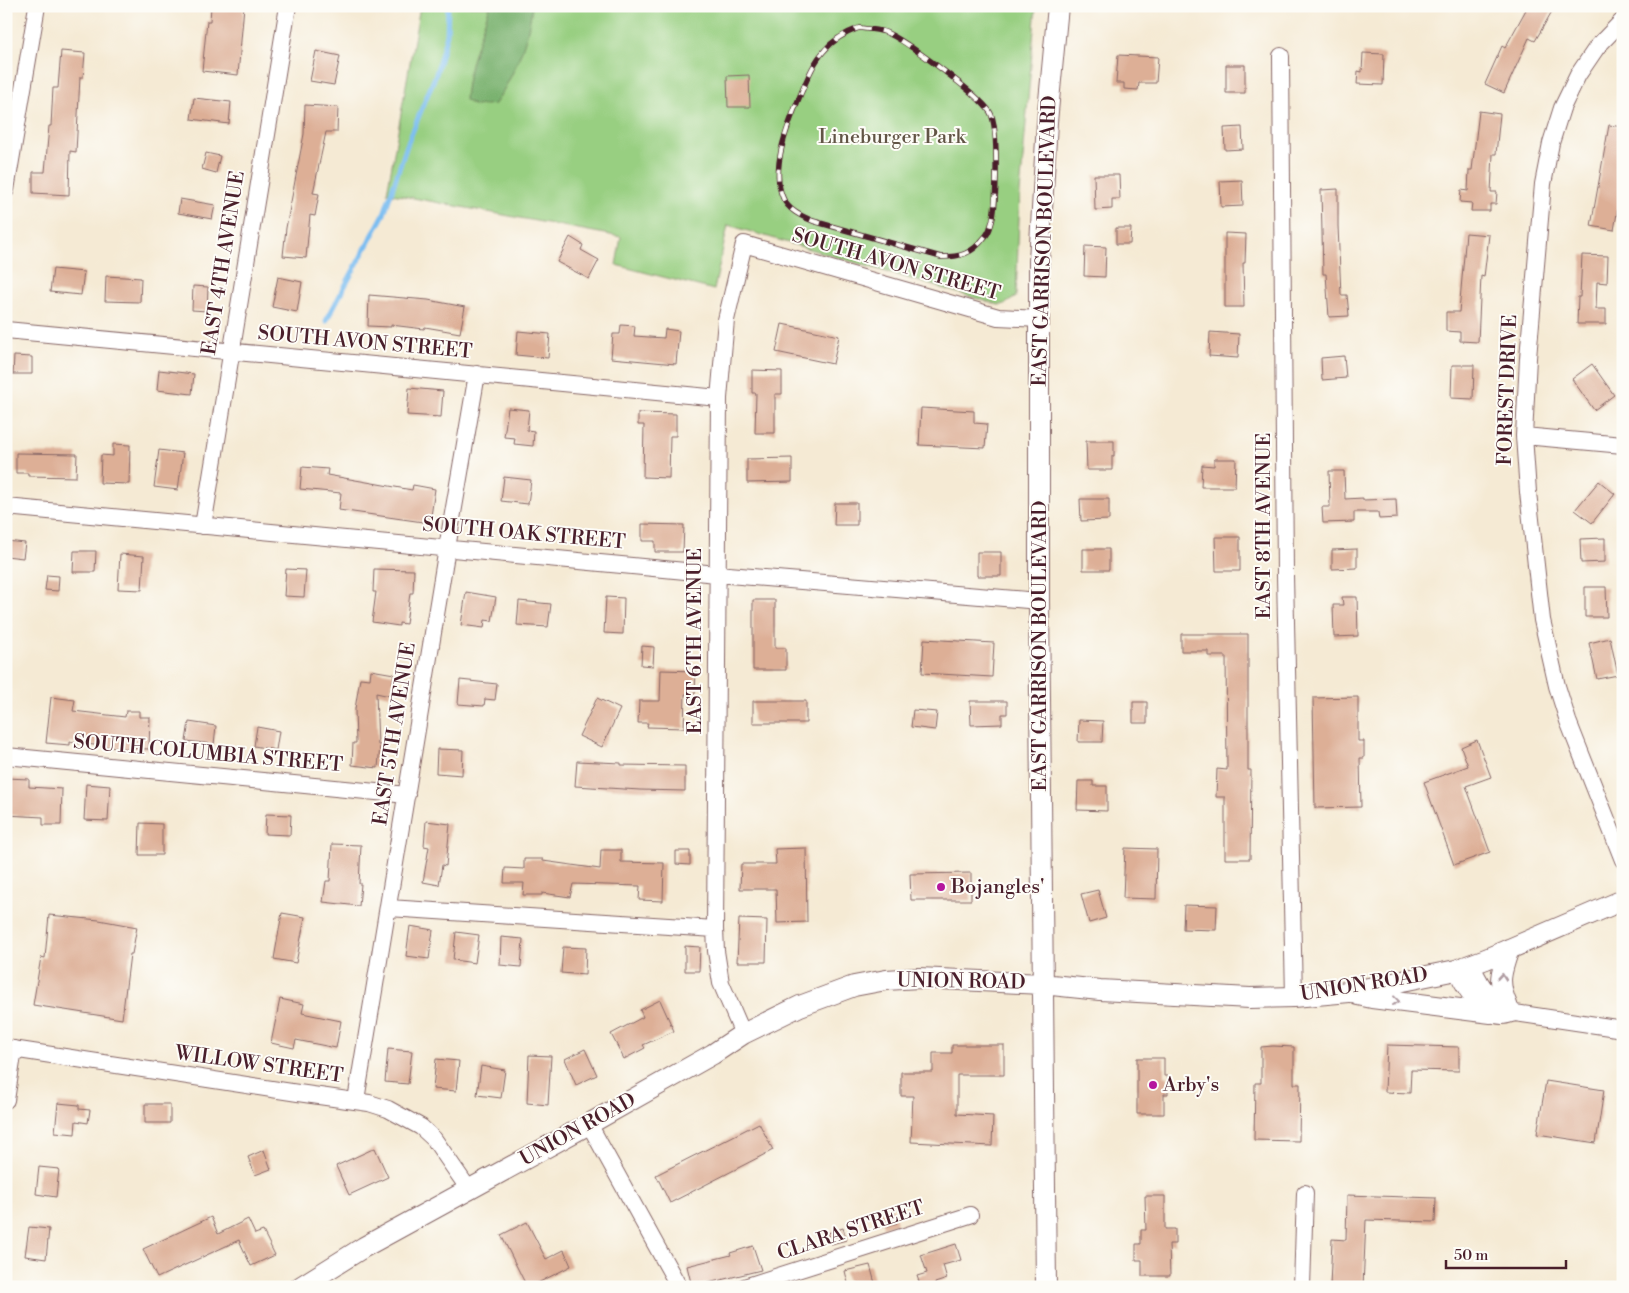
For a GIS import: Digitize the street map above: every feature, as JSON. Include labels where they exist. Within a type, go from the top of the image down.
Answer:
[{"type":"main road","name":"EAST GARRISON BOULEVARD","points":[[1046,1287],[1039,601],[1039,319],[1047,122],[1058,6]]},
{"type":"main road","name":"UNION ROAD","points":[[300,1287],[364,1247],[470,1191],[713,1054],[743,1034],[817,999],[854,986],[886,980],[931,978],[1220,996],[1294,997],[1349,992],[1464,967],[1623,900]]},
{"type":"main road","points":[[1349,992],[1372,998],[1504,1010],[1501,990],[1502,971],[1509,949]]},
{"type":"street","points":[[6,190],[36,6]]},
{"type":"street","name":"EAST 4TH AVENUE","points":[[203,526],[288,6]]},
{"type":"street","name":"FOREST DRIVE","points":[[1623,20],[1597,47],[1578,75],[1562,108],[1551,143],[1543,184],[1528,358],[1524,436],[1542,620],[1557,686],[1572,730],[1623,860]]},
{"type":"street","name":"EAST 8TH AVENUE","points":[[1281,56],[1285,584],[1294,997]]},
{"type":"street","name":"SOUTH AVON STREET","points":[[744,244],[998,317],[1039,319]]},
{"type":"street","name":"EAST 6TH AVENUE","points":[[743,1034],[721,983],[715,929],[719,398],[726,320],[744,244]]},
{"type":"street","name":"SOUTH AVON STREET","points":[[6,330],[719,398]]},
{"type":"street","name":"EAST 5TH AVENUE","points":[[356,1100],[447,548],[478,374]]},
{"type":"street","points":[[1524,436],[1623,446]]},
{"type":"street","name":"SOUTH OAK STREET","points":[[6,507],[717,574],[1039,601]]},
{"type":"street","name":"SOUTH COLUMBIA STREET","points":[[6,756],[407,795]]},
{"type":"street","points":[[389,908],[715,929]]},
{"type":"street","points":[[1464,967],[1471,997],[1504,1010],[1623,1029]]},
{"type":"street","points":[[6,1100],[10,1049]]},
{"type":"street","name":"WILLOW STREET","points":[[10,1049],[369,1103],[388,1109],[421,1127],[434,1139],[470,1191]]},
{"type":"street","points":[[589,1124],[679,1287]]},
{"type":"street","points":[[1302,1287],[1305,1193]]},
{"type":"street","name":"CLARA STREET","points":[[744,1287],[970,1215]]},
{"type":"green space","name":"Lineburger Park","points":[[420,6],[1036,6],[1020,193],[1016,297],[1005,304],[999,305],[728,225],[714,290],[616,265],[621,237],[387,193]]},
{"type":"green space","points":[[490,6],[532,6],[520,57],[502,92],[495,104],[475,106],[465,100],[466,88],[474,52]]},
{"type":"building","points":[[211,6],[244,6],[238,75],[202,71],[207,21],[210,21]]},
{"type":"building","points":[[1528,6],[1555,6],[1535,41],[1529,38],[1504,93],[1485,84],[1502,46],[1505,48]]},
{"type":"building","points":[[61,51],[85,53],[83,77],[80,77],[76,152],[70,151],[69,195],[33,193],[33,172],[45,172],[49,126],[51,126],[53,88],[58,88]]},
{"type":"building","points":[[316,51],[340,56],[334,85],[310,81]]},
{"type":"building","points":[[1363,53],[1384,54],[1383,85],[1357,84],[1358,71],[1362,72]]},
{"type":"building","points":[[1118,55],[1158,57],[1156,83],[1139,83],[1138,90],[1124,89],[1124,83],[1116,83]]},
{"type":"building","points":[[1226,65],[1245,65],[1245,93],[1226,93]]},
{"type":"building","points":[[749,75],[750,107],[728,107],[727,76]]},
{"type":"building","points":[[194,98],[231,102],[229,124],[191,119]]},
{"type":"building","points":[[305,105],[338,107],[337,132],[326,132],[313,193],[319,194],[315,216],[310,215],[306,258],[283,256],[286,228],[304,134]]},
{"type":"building","points":[[1479,111],[1500,114],[1496,154],[1493,154],[1491,192],[1497,192],[1496,204],[1490,204],[1490,211],[1471,211],[1472,203],[1460,202],[1461,190],[1468,191],[1469,170],[1472,170]]},
{"type":"building","points":[[1609,125],[1623,127],[1623,180],[1614,230],[1591,226]]},
{"type":"building","points":[[1242,127],[1243,149],[1225,150],[1224,128]]},
{"type":"building","points":[[206,153],[220,156],[216,173],[202,169]]},
{"type":"building","points":[[1094,175],[1119,175],[1120,199],[1112,199],[1112,209],[1095,210]]},
{"type":"building","points":[[1242,180],[1243,206],[1221,207],[1220,181]]},
{"type":"building","points":[[1338,189],[1341,295],[1347,295],[1349,316],[1329,317],[1326,274],[1323,274],[1321,190]]},
{"type":"building","points":[[180,199],[215,205],[212,219],[178,213]]},
{"type":"building","points":[[1116,228],[1131,228],[1130,244],[1116,244]]},
{"type":"building","points":[[1225,233],[1246,234],[1245,263],[1243,263],[1244,307],[1225,307]]},
{"type":"building","points":[[1466,233],[1489,235],[1484,277],[1481,276],[1478,342],[1460,341],[1460,332],[1446,331],[1446,312],[1459,312]]},
{"type":"building","points":[[570,237],[583,245],[581,250],[599,260],[589,279],[557,262]]},
{"type":"building","points":[[1085,246],[1106,247],[1105,277],[1084,276]]},
{"type":"building","points":[[1582,255],[1608,256],[1607,283],[1597,282],[1596,309],[1606,309],[1606,324],[1577,324]]},
{"type":"building","points":[[53,269],[84,272],[81,295],[50,292]]},
{"type":"building","points":[[106,276],[141,278],[140,302],[105,301]]},
{"type":"building","points":[[278,277],[302,282],[297,312],[272,307]]},
{"type":"building","points":[[193,286],[208,287],[207,311],[192,310]]},
{"type":"building","points":[[369,295],[428,300],[465,307],[460,333],[425,327],[424,329],[391,325],[391,327],[368,326]]},
{"type":"building","points":[[782,324],[839,336],[833,364],[776,352]]},
{"type":"building","points":[[621,325],[635,326],[634,336],[664,338],[665,329],[679,331],[676,364],[611,358],[613,334],[620,334]]},
{"type":"building","points":[[518,331],[550,334],[548,358],[516,355]]},
{"type":"building","points":[[1210,332],[1239,334],[1238,358],[1209,356]]},
{"type":"building","points":[[14,356],[32,357],[32,374],[13,374]]},
{"type":"building","points":[[1344,356],[1346,378],[1322,380],[1321,358]]},
{"type":"building","points":[[1592,364],[1614,395],[1594,410],[1572,379]]},
{"type":"building","points":[[1452,365],[1474,365],[1473,399],[1451,398]]},
{"type":"building","points":[[159,370],[194,374],[192,394],[157,390]]},
{"type":"building","points":[[752,370],[782,371],[782,394],[775,394],[775,433],[755,433],[756,393],[752,393]]},
{"type":"building","points":[[409,388],[443,391],[441,417],[407,415]]},
{"type":"building","points":[[508,408],[529,410],[527,430],[534,431],[533,446],[514,444],[515,438],[504,437]]},
{"type":"building","points":[[921,408],[974,411],[974,423],[987,424],[985,448],[919,445]]},
{"type":"building","points":[[638,413],[676,414],[676,436],[670,436],[669,478],[643,477],[644,425],[638,425]]},
{"type":"building","points":[[1086,441],[1114,441],[1112,470],[1087,470]]},
{"type":"building","points":[[113,444],[130,445],[129,484],[100,483],[101,455],[113,456]]},
{"type":"building","points":[[159,450],[183,453],[178,490],[154,487]]},
{"type":"building","points":[[16,453],[77,454],[76,477],[28,476],[28,473],[16,473]]},
{"type":"building","points":[[792,458],[792,482],[747,483],[747,459]]},
{"type":"building","points":[[1214,459],[1236,459],[1235,487],[1201,487],[1202,465],[1214,466]]},
{"type":"building","points":[[302,467],[328,469],[327,475],[412,490],[413,485],[435,489],[430,523],[339,510],[341,493],[300,489]]},
{"type":"building","points":[[1329,471],[1344,471],[1345,499],[1396,499],[1397,518],[1379,519],[1378,512],[1354,512],[1354,522],[1323,523],[1322,507],[1330,507]]},
{"type":"building","points":[[504,477],[531,480],[528,504],[501,501]]},
{"type":"building","points":[[1599,481],[1615,494],[1592,523],[1575,510]]},
{"type":"building","points":[[1080,499],[1109,499],[1109,520],[1081,521]]},
{"type":"building","points":[[835,503],[857,503],[857,525],[834,525]]},
{"type":"building","points":[[642,524],[684,525],[683,552],[655,552],[655,541],[642,541]]},
{"type":"building","points":[[1215,537],[1240,537],[1240,571],[1216,571]]},
{"type":"building","points":[[1605,538],[1605,562],[1581,563],[1580,539]]},
{"type":"building","points":[[6,541],[25,543],[23,558],[6,556]]},
{"type":"building","points":[[1083,549],[1109,549],[1109,570],[1083,570]]},
{"type":"building","points":[[1357,549],[1357,568],[1332,569],[1332,550]]},
{"type":"building","points":[[74,551],[96,551],[95,572],[73,572]]},
{"type":"building","points":[[977,552],[1001,552],[1001,576],[977,576]]},
{"type":"building","points":[[120,554],[144,556],[142,590],[118,589]]},
{"type":"building","points":[[286,569],[306,570],[304,597],[284,596]]},
{"type":"building","points":[[374,569],[414,570],[413,593],[410,593],[406,624],[399,623],[399,626],[372,622],[376,592],[373,592]]},
{"type":"building","points":[[47,575],[59,576],[58,591],[45,590]]},
{"type":"building","points":[[1585,587],[1606,587],[1607,617],[1585,617]]},
{"type":"building","points":[[466,592],[496,597],[492,621],[485,620],[484,628],[461,625]]},
{"type":"building","points":[[606,597],[624,598],[623,634],[604,633]]},
{"type":"building","points":[[1342,597],[1357,597],[1358,636],[1334,637],[1333,605],[1343,605]]},
{"type":"building","points":[[753,600],[775,600],[775,648],[786,648],[786,670],[753,670]]},
{"type":"building","points":[[519,601],[551,604],[548,627],[517,625]]},
{"type":"building","points":[[1181,634],[1248,634],[1248,770],[1251,770],[1250,859],[1225,859],[1225,797],[1216,797],[1217,769],[1227,770],[1226,656],[1208,656],[1208,651],[1181,651]]},
{"type":"building","points":[[1610,638],[1618,675],[1597,679],[1589,643]]},
{"type":"building","points":[[924,639],[994,643],[992,677],[922,673]]},
{"type":"building","points":[[642,646],[654,647],[653,666],[641,665]]},
{"type":"building","points":[[371,670],[394,674],[390,696],[376,693],[378,745],[380,745],[378,768],[352,765],[353,743],[356,743],[355,709],[360,678],[370,679]]},
{"type":"building","points":[[661,670],[696,671],[695,694],[685,694],[684,728],[647,727],[648,723],[638,723],[639,701],[660,701]]},
{"type":"building","points":[[460,680],[497,684],[495,700],[485,699],[484,706],[458,704]]},
{"type":"building","points":[[51,697],[75,700],[73,711],[125,717],[126,711],[139,711],[139,717],[150,717],[149,749],[118,748],[70,742],[70,745],[46,743]]},
{"type":"building","points":[[1358,697],[1358,741],[1364,741],[1364,758],[1360,758],[1361,807],[1315,808],[1313,698]]},
{"type":"building","points":[[597,698],[620,709],[602,747],[579,736]]},
{"type":"building","points":[[753,701],[806,701],[806,723],[753,723]]},
{"type":"building","points":[[970,701],[1007,701],[1007,714],[1002,714],[1002,724],[971,725]]},
{"type":"building","points":[[1133,702],[1147,702],[1147,723],[1133,723]]},
{"type":"building","points":[[913,710],[937,712],[935,730],[911,727]]},
{"type":"building","points":[[1079,720],[1103,721],[1102,742],[1078,742]]},
{"type":"building","points":[[189,722],[216,726],[214,744],[186,741]]},
{"type":"building","points":[[257,727],[279,731],[276,750],[254,746]]},
{"type":"building","points":[[1477,740],[1491,777],[1466,786],[1490,852],[1454,865],[1424,782],[1468,766],[1461,747]]},
{"type":"building","points":[[437,749],[463,750],[462,775],[436,773]]},
{"type":"building","points":[[577,761],[621,763],[621,765],[685,766],[685,791],[575,786]]},
{"type":"building","points":[[6,778],[29,779],[29,787],[62,789],[61,825],[43,825],[43,817],[6,815]]},
{"type":"building","points":[[1078,781],[1093,781],[1093,786],[1107,786],[1107,811],[1077,810]]},
{"type":"building","points":[[86,784],[110,786],[108,821],[84,820]]},
{"type":"building","points":[[266,814],[291,815],[290,835],[265,834]]},
{"type":"building","points":[[426,821],[450,824],[446,866],[442,865],[439,885],[423,882],[429,847],[424,846]]},
{"type":"building","points":[[140,823],[162,824],[162,855],[139,855]]},
{"type":"building","points":[[332,844],[361,845],[359,906],[323,902],[326,881],[330,881]]},
{"type":"building","points":[[806,848],[807,922],[777,923],[776,889],[740,889],[741,864],[776,864],[775,849]]},
{"type":"building","points":[[1125,848],[1157,849],[1156,899],[1123,898]]},
{"type":"building","points":[[601,850],[621,850],[621,862],[664,863],[663,901],[639,900],[640,886],[573,884],[570,897],[542,893],[542,895],[523,895],[524,883],[504,883],[505,868],[524,869],[524,859],[543,859],[543,861],[600,869]]},
{"type":"building","points":[[676,851],[690,851],[690,865],[676,864]]},
{"type":"building","name":"Bojangles'","points":[[971,873],[971,900],[911,900],[910,874]]},
{"type":"building","points":[[1098,890],[1106,918],[1089,923],[1081,894]]},
{"type":"building","points":[[1184,905],[1217,906],[1216,930],[1183,929]]},
{"type":"building","points":[[282,913],[305,917],[296,963],[274,959]]},
{"type":"building","points":[[49,915],[99,920],[137,927],[132,954],[130,954],[122,1019],[33,1005],[41,957],[45,958]]},
{"type":"building","points":[[739,919],[767,920],[766,962],[737,962]]},
{"type":"building","points":[[410,926],[433,930],[429,959],[406,956]]},
{"type":"building","points":[[456,932],[479,935],[475,963],[453,960]]},
{"type":"building","points":[[501,937],[523,939],[521,967],[500,965]]},
{"type":"building","points":[[685,946],[700,947],[699,971],[685,971]]},
{"type":"building","points":[[563,947],[586,948],[585,975],[561,973]]},
{"type":"building","points":[[280,999],[304,1004],[302,1013],[341,1021],[336,1048],[296,1040],[294,1048],[271,1043]]},
{"type":"building","points":[[660,1000],[674,1031],[643,1045],[645,1048],[624,1059],[611,1034],[643,1017],[640,1010]]},
{"type":"building","points":[[952,1045],[1004,1045],[1004,1075],[957,1075],[957,1114],[993,1116],[992,1146],[911,1142],[913,1096],[901,1096],[901,1072],[933,1072],[933,1053],[952,1053]]},
{"type":"building","points":[[1387,1045],[1459,1047],[1459,1071],[1411,1070],[1410,1093],[1385,1092]]},
{"type":"building","points":[[1261,1047],[1294,1047],[1294,1084],[1300,1084],[1299,1141],[1254,1140],[1255,1083],[1261,1083]]},
{"type":"building","points":[[388,1049],[412,1051],[408,1084],[385,1082]]},
{"type":"building","points":[[585,1049],[597,1075],[576,1085],[565,1059]]},
{"type":"building","points":[[529,1055],[551,1056],[548,1105],[527,1103]]},
{"type":"building","name":"Arby's","points":[[1137,1058],[1164,1058],[1164,1076],[1168,1076],[1168,1094],[1164,1094],[1164,1114],[1137,1114]]},
{"type":"building","points":[[436,1059],[459,1061],[456,1091],[433,1089]]},
{"type":"building","points":[[481,1066],[505,1070],[501,1098],[477,1095]]},
{"type":"building","points":[[1546,1081],[1604,1090],[1596,1143],[1537,1134]]},
{"type":"building","points":[[58,1103],[79,1105],[79,1109],[90,1110],[88,1123],[76,1121],[75,1134],[55,1132]]},
{"type":"building","points":[[145,1104],[170,1104],[170,1123],[145,1123]]},
{"type":"building","points":[[759,1123],[773,1150],[670,1203],[656,1175]]},
{"type":"building","points":[[375,1148],[388,1177],[349,1195],[336,1166]]},
{"type":"building","points":[[264,1150],[271,1169],[255,1175],[248,1157]]},
{"type":"building","points":[[39,1167],[59,1169],[56,1197],[36,1194]]},
{"type":"building","points":[[1347,1195],[1436,1198],[1435,1222],[1366,1220],[1363,1287],[1330,1287],[1332,1239],[1346,1240]]},
{"type":"building","points":[[1145,1196],[1165,1196],[1165,1229],[1175,1229],[1175,1244],[1169,1244],[1170,1276],[1142,1276],[1142,1260],[1136,1260],[1136,1244],[1141,1244],[1141,1230],[1146,1230]]},
{"type":"building","points":[[893,1208],[897,1223],[883,1227],[880,1212]]},
{"type":"building","points":[[211,1217],[218,1234],[248,1219],[255,1234],[263,1231],[275,1255],[251,1266],[239,1240],[157,1278],[143,1249]]},
{"type":"building","points":[[527,1222],[546,1259],[564,1250],[571,1266],[530,1287],[527,1287],[501,1235]]},
{"type":"building","points":[[29,1227],[49,1229],[46,1259],[25,1256]]},
{"type":"building","points":[[843,1228],[847,1240],[831,1244],[828,1233]]},
{"type":"building","points":[[956,1244],[961,1260],[943,1265],[947,1279],[935,1283],[936,1287],[921,1287],[917,1276],[927,1273],[921,1255]]},
{"type":"building","points":[[753,1246],[761,1270],[692,1287],[687,1266],[731,1255],[730,1253]]},
{"type":"building","points":[[870,1265],[876,1287],[849,1287],[845,1271]]},
{"type":"waterway","points":[[326,321],[384,214],[407,145],[436,74],[447,34],[448,6]]},
{"type":"railway","points":[[859,28],[885,32],[908,45],[972,93],[990,112],[993,120],[996,150],[995,203],[990,228],[985,237],[970,251],[954,256],[941,257],[813,221],[792,209],[783,198],[779,186],[778,172],[783,144],[787,129],[811,70],[831,43],[859,28]]},
{"type":"place","name":"Bojangles'","points":[[941,887]]},
{"type":"place","name":"Arby's","points":[[1153,1085]]}]
